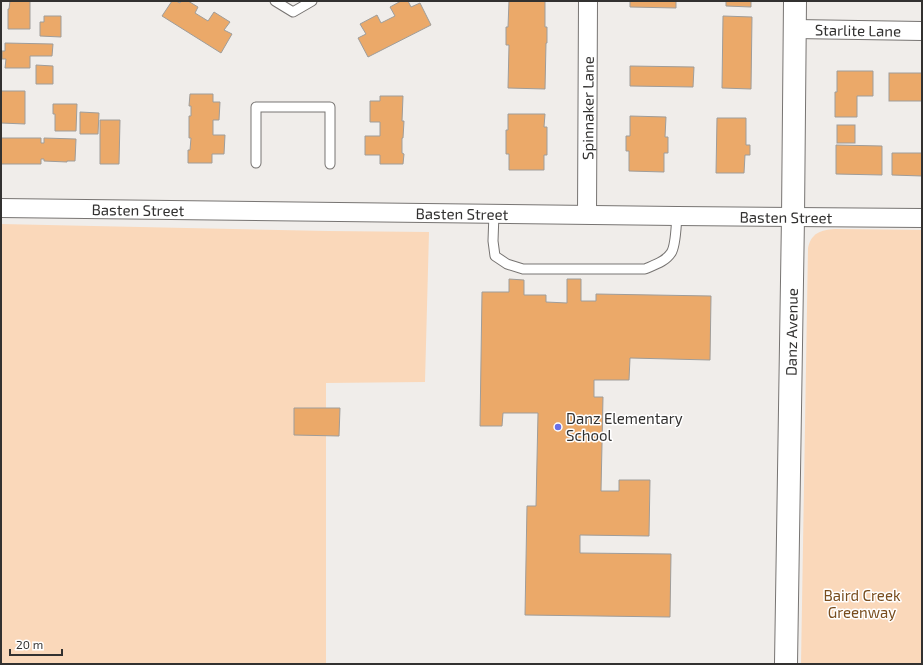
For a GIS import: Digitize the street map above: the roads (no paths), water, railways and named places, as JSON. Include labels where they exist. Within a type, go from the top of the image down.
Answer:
[{"type":"street","name":"Spinnaker Lane","points":[[587,214],[588,1]]},
{"type":"street","name":"Danz Avenue","points":[[786,664],[795,1]]},
{"type":"street","name":"Starlite Lane","points":[[795,29],[922,31]]},
{"type":"street","name":"Basten Street","points":[[1,208],[922,218]]},
{"type":"lane","points":[[275,1],[293,12],[312,1]]},
{"type":"lane","points":[[256,163],[256,107],[330,107],[330,164]]},
{"type":"lane","points":[[494,213],[493,241],[495,256],[507,264],[523,269],[645,269],[661,262],[672,252],[675,240],[677,216]]},
{"type":"place","name":"Danz Elementary School","points":[[558,427]]},
{"type":"park label","name":"Baird Creek Greenway","points":[[862,604]]}]
